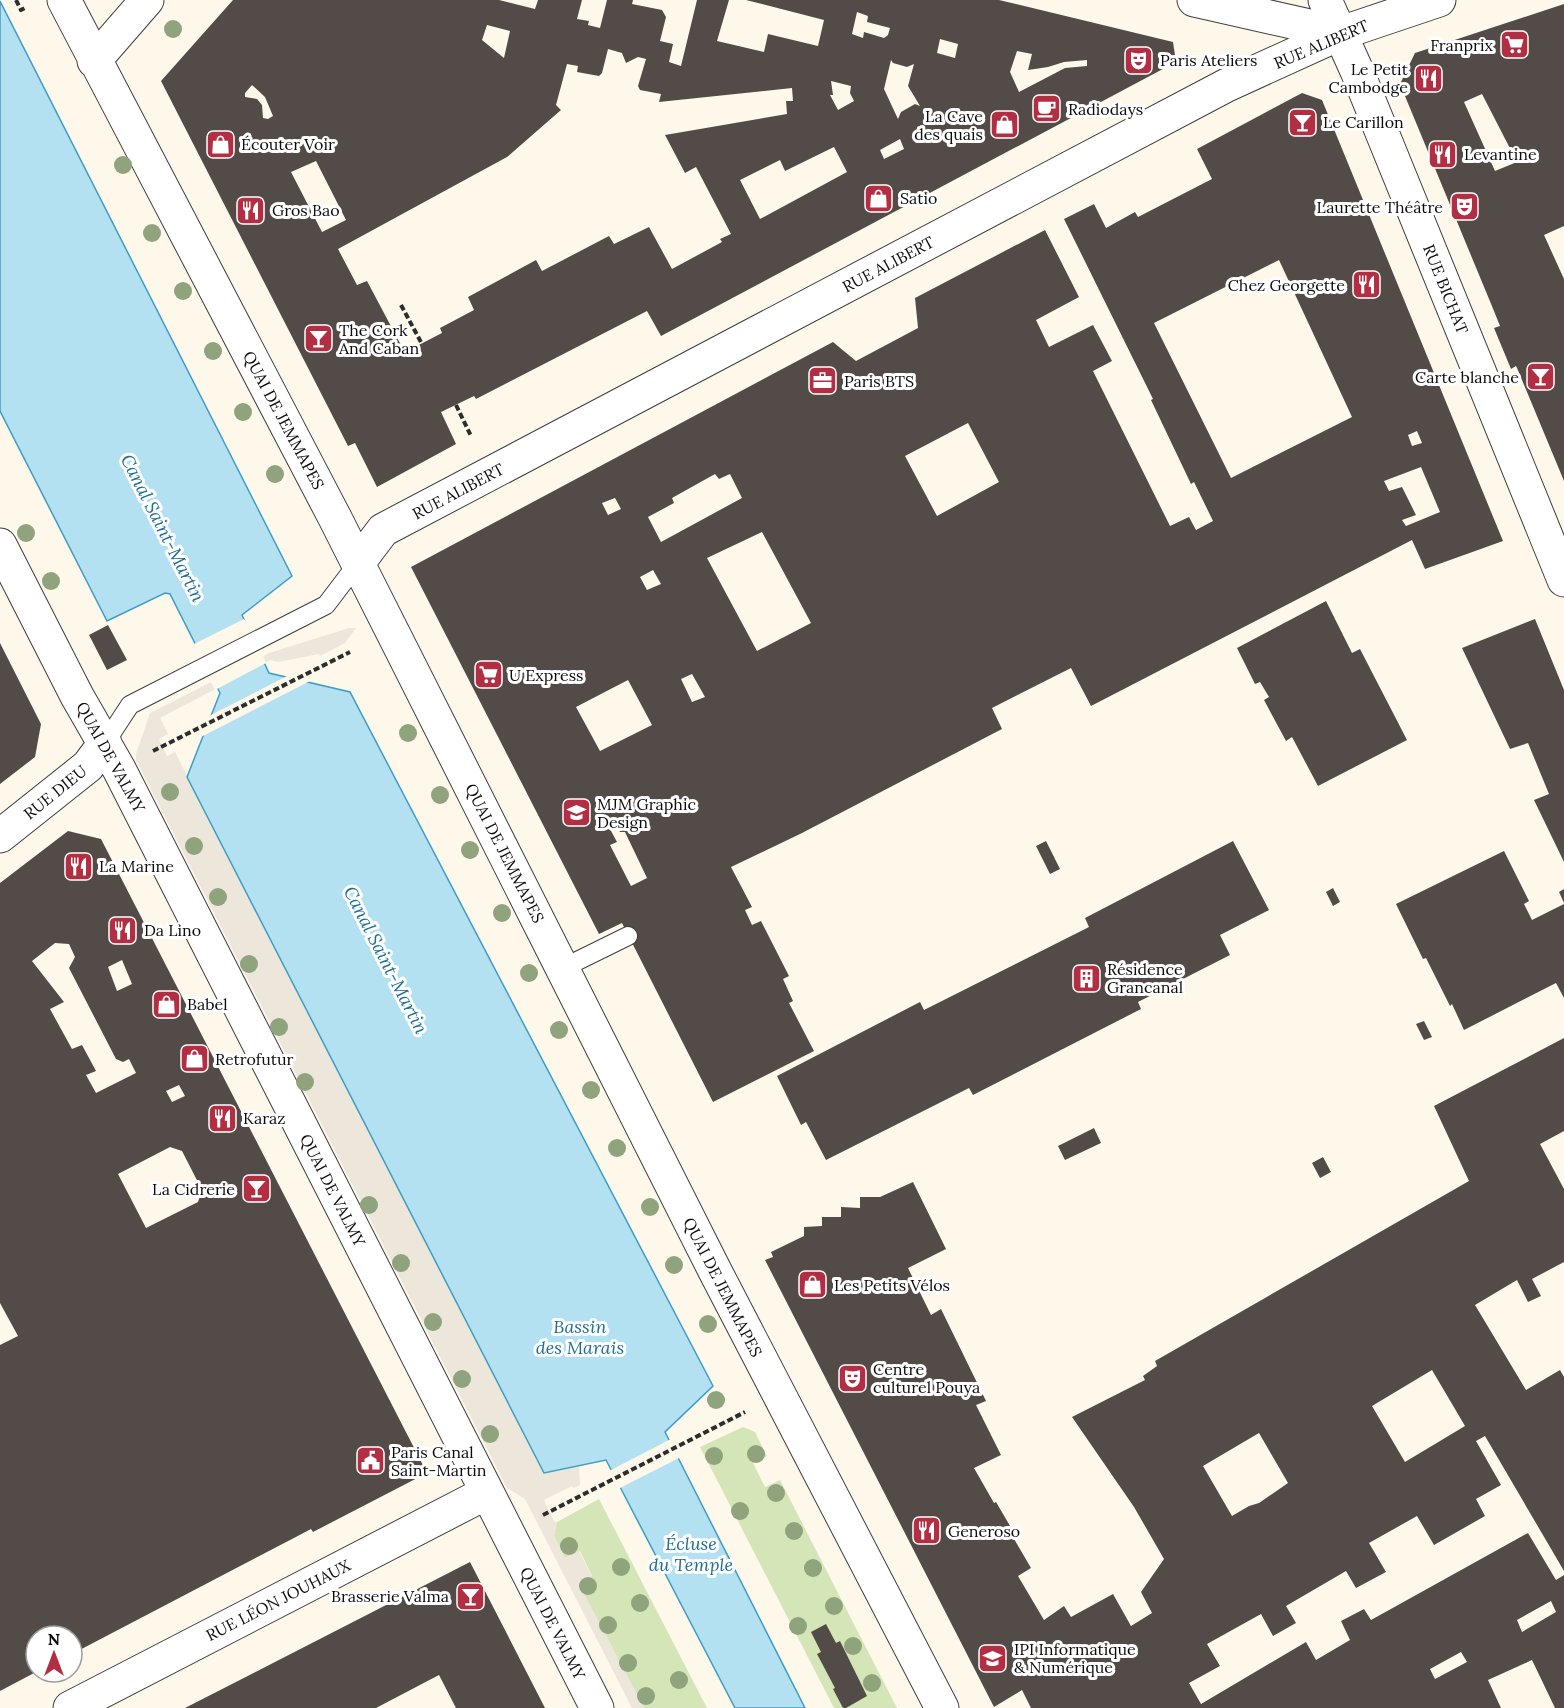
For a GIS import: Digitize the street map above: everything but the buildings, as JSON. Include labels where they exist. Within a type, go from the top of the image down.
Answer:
[{"type":"street","name":"QUAI DE JEMMAPES","points":[[64,0],[358,563],[714,1269],[942,1708]]},
{"type":"street","points":[[94,61],[147,0]]},
{"type":"street","points":[[1194,0],[1341,33]]},
{"type":"street","name":"RUE BICHAT","points":[[1325,0],[1341,33],[1564,580]]},
{"type":"street","name":"RUE ALIBERT","points":[[358,563],[383,530],[1227,85],[1341,33],[1439,0]]},
{"type":"street","name":"QUAI DE VALMY","points":[[0,545],[77,696],[105,743],[597,1708]]},
{"type":"street","name":"RUE DIEU","points":[[0,836],[88,766],[105,743]]},
{"type":"street","name":"RUE LÉON JOUHAUX","points":[[70,1708],[486,1493]]},
{"type":"lane","points":[[105,743],[130,705],[326,605],[358,563]]},
{"type":"lane","points":[[563,968],[628,936]]},
{"type":"path","points":[[16,0],[21,10]]},
{"type":"path","points":[[401,305],[422,344]]},
{"type":"path","points":[[456,405],[471,436]]},
{"type":"path","points":[[163,746],[350,652]]},
{"type":"path","points":[[549,1510],[741,1414]]},
{"type":"green space","points":[[743,1427],[755,1432],[767,1456],[753,1463],[765,1487],[780,1480],[897,1708],[834,1708],[700,1447]]},
{"type":"green space","points":[[599,1499],[707,1708],[644,1708],[578,1583],[592,1576],[580,1551],[565,1558],[554,1536],[557,1522]]},
{"type":"shaded area","points":[[349,628],[356,628],[345,643],[320,656],[319,654],[278,662],[271,660],[160,718],[168,734],[159,739],[167,756],[175,752],[544,1473],[579,1466],[580,1485],[574,1488],[572,1486],[544,1500],[554,1521],[557,1522],[554,1536],[565,1558],[579,1551],[592,1577],[579,1584],[644,1708],[632,1708],[525,1499],[507,1488],[136,760],[150,713],[269,653]]},
{"type":"water","name":"Bassin des Marais","points":[[0,1],[292,576],[242,615],[269,673],[350,692],[713,1386],[665,1432],[805,1708],[735,1708],[606,1460],[544,1473],[187,777],[220,693],[170,594],[165,593],[107,621],[0,411]]},
{"type":"pier","points":[[244,619],[252,629],[266,663],[215,690],[192,645]]},
{"type":"pier","points":[[289,675],[312,680],[199,738],[207,717]]},
{"type":"pier","points":[[671,1439],[681,1457],[618,1489],[609,1471]]},
{"type":"place","name":"Franprix","points":[[1514,45]]},
{"type":"place","name":"Paris Ateliers","points":[[1139,60]]},
{"type":"place","name":"Le Petit Cambodge","points":[[1429,78]]},
{"type":"place","name":"Radiodays","points":[[1047,109]]},
{"type":"place","name":"Le Carillon","points":[[1302,122]]},
{"type":"place","name":"La Cave des quais","points":[[1004,125]]},
{"type":"place","name":"Écouter Voir","points":[[220,144]]},
{"type":"place","name":"Levantine","points":[[1443,154]]},
{"type":"place","name":"Satio","points":[[879,198]]},
{"type":"place","name":"Laurette Théâtre","points":[[1464,207]]},
{"type":"place","name":"Gros Bao","points":[[251,210]]},
{"type":"place","name":"Chez Georgette","points":[[1366,285]]},
{"type":"place","name":"The Cork And Caban","points":[[318,339]]},
{"type":"place","name":"Carte blanche","points":[[1540,377]]},
{"type":"place","name":"Paris BTS","points":[[823,381]]},
{"type":"place","name":"U Express","points":[[488,675]]},
{"type":"place","name":"MJM Graphic Design","points":[[576,813]]},
{"type":"place","name":"La Marine","points":[[78,866]]},
{"type":"place","name":"Da Lino","points":[[123,930]]},
{"type":"place","name":"Résidence Grancanal","points":[[1086,978]]},
{"type":"place","name":"Babel","points":[[166,1004]]},
{"type":"place","name":"Retrofutur","points":[[194,1059]]},
{"type":"place","name":"Karaz","points":[[222,1118]]},
{"type":"place","name":"La Cidrerie","points":[[256,1189]]},
{"type":"place","name":"Les Petits Vélos","points":[[813,1285]]},
{"type":"place","name":"Centre culturel Pouya","points":[[852,1378]]},
{"type":"place","name":"Paris Canal Saint-Martin","points":[[370,1461]]},
{"type":"place","name":"Generoso","points":[[927,1531]]},
{"type":"place","name":"Brasserie Valma","points":[[470,1596]]},
{"type":"place","name":"IPI Informatique & Numérique","points":[[993,1658]]},
{"type":"water label","name":"Canal Saint-Martin","points":[[163,528]]},
{"type":"water label","name":"Canal Saint-Martin","points":[[386,960]]},
{"type":"water label","name":"Écluse du Temple","points":[[691,1553]]}]
